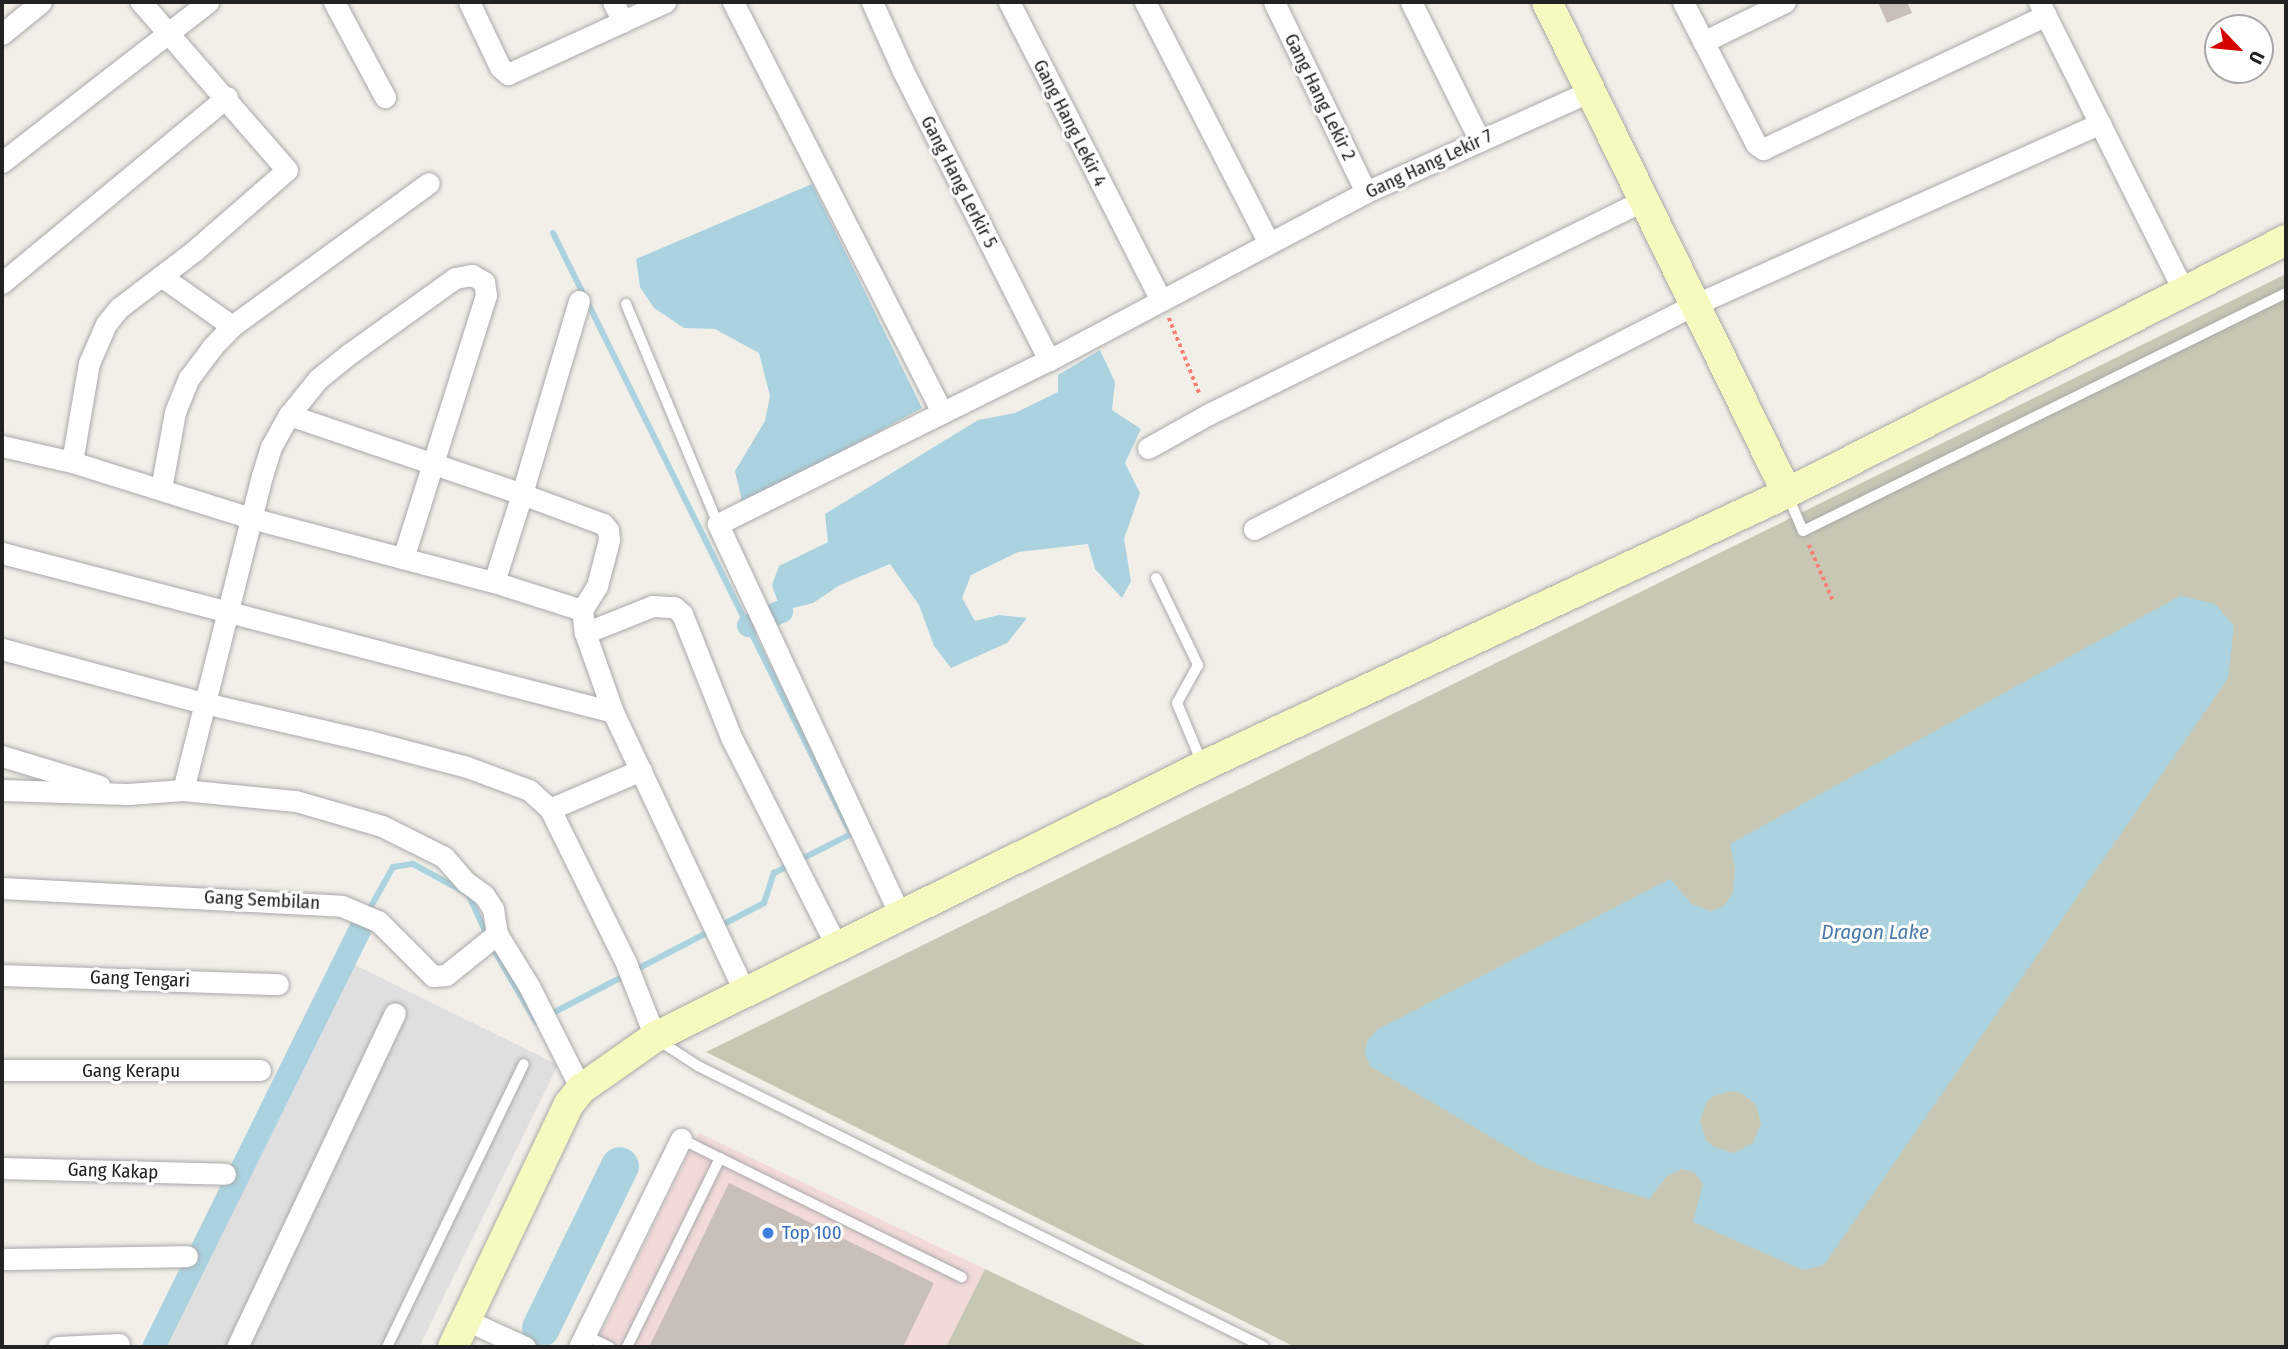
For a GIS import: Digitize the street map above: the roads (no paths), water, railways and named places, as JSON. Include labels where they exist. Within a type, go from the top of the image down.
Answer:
[{"type":"main road","points":[[1547,2],[1787,493]]},
{"type":"main road","points":[[459,1340],[558,1123],[581,1089],[655,1037],[1203,766],[1787,493],[2286,240]]},
{"type":"street","points":[[2,34],[41,2]]},
{"type":"street","points":[[72,462],[89,363],[97,342],[119,308],[287,170],[227,97],[141,2]]},
{"type":"street","points":[[2,162],[208,2]]},
{"type":"street","points":[[334,2],[385,97]]},
{"type":"street","points":[[469,2],[500,67],[508,74],[665,2]]},
{"type":"street","points":[[613,2],[623,22]]},
{"type":"street","points":[[733,2],[943,413]]},
{"type":"street","name":"Gang Hang Lerkir 5","points":[[872,2],[903,71],[1049,360]]},
{"type":"street","name":"Gang Hang Lekir 4","points":[[1009,2],[1161,300]]},
{"type":"street","points":[[1145,2],[1268,242]]},
{"type":"street","name":"Gang Hang Lekir 2","points":[[1274,2],[1366,192]]},
{"type":"street","points":[[1411,2],[1480,141]]},
{"type":"street","points":[[1683,2],[1756,144],[1763,149],[2042,9],[2185,293]]},
{"type":"street","points":[[1703,43],[1786,2]]},
{"type":"street","name":"Gang Hang Lekir 7","points":[[718,524],[1049,360],[1366,192],[1591,91]]},
{"type":"street","points":[[2,283],[227,97]]},
{"type":"street","points":[[1254,528],[1694,305],[2100,123]]},
{"type":"street","points":[[161,489],[176,412],[189,378],[232,326],[429,183]]},
{"type":"street","points":[[1148,448],[1207,415],[1644,200]]},
{"type":"street","points":[[183,790],[271,447],[289,415],[318,379],[455,278],[472,275],[484,282],[486,295],[430,465],[403,558]]},
{"type":"street","points":[[161,276],[232,326]]},
{"type":"street","points":[[494,582],[579,301]]},
{"type":"street","points":[[289,415],[522,494],[603,524],[608,530],[609,540],[597,586],[582,610],[585,633],[613,712],[745,992]]},
{"type":"street","points":[[2,446],[72,462],[251,518],[494,582],[582,610]]},
{"type":"street","points":[[718,524],[901,917]]},
{"type":"street","points":[[2,553],[227,614],[613,712]]},
{"type":"street","points":[[585,633],[652,606],[674,607],[682,614],[731,737],[837,947]]},
{"type":"street","points":[[2,649],[204,703],[467,767],[529,790],[550,809],[626,962],[655,1037]]},
{"type":"street","points":[[2,756],[128,794]]},
{"type":"street","points":[[550,809],[641,770]]},
{"type":"street","points":[[2,790],[128,794],[183,790],[296,801],[382,826],[444,857],[466,882],[484,895],[492,909],[491,939],[540,1008],[581,1089]]},
{"type":"street","name":"Gang Sembilan","points":[[2,888],[342,906],[378,921],[433,976],[446,975],[491,939]]},
{"type":"street","name":"Gang Tengari","points":[[2,975],[278,984]]},
{"type":"street","points":[[237,1347],[395,1013]]},
{"type":"street","name":"Gang Kerapu","points":[[2,1070],[260,1070]]},
{"type":"street","points":[[582,1341],[681,1139]]},
{"type":"street","name":"Gang Kakap","points":[[2,1168],[225,1174]]},
{"type":"street","points":[[2,1259],[187,1256]]},
{"type":"street","points":[[459,1340],[525,1347]]},
{"type":"street","points":[[58,1347],[118,1344]]},
{"type":"lane","points":[[1787,493],[1803,531],[2286,293]]},
{"type":"lane","points":[[626,304],[718,524]]},
{"type":"lane","points":[[1156,578],[1198,665],[1177,703],[1203,766]]},
{"type":"lane","points":[[655,1037],[698,1066],[1264,1347]]},
{"type":"lane","points":[[387,1347],[524,1064]]},
{"type":"lane","points":[[681,1139],[962,1277]]},
{"type":"lane","points":[[627,1347],[720,1158]]},
{"type":"lane","points":[[582,1341],[610,1347]]},
{"type":"water","points":[[812,184],[922,408],[743,505],[735,471],[765,421],[770,396],[759,353],[715,329],[684,328],[654,308],[640,287],[636,259]]},
{"type":"water","points":[[1100,350],[1115,382],[1112,410],[1141,429],[1125,463],[1140,493],[1124,539],[1131,581],[1122,598],[1095,569],[1088,544],[1018,552],[971,575],[962,598],[975,621],[999,615],[1027,618],[1007,643],[951,668],[934,646],[919,605],[890,564],[840,585],[813,603],[781,611],[772,585],[779,566],[828,542],[825,514],[978,420],[1015,413],[1058,392],[1058,375]]},
{"type":"water","name":"Dragon Lake","points":[[2180,596],[2215,604],[2234,626],[2228,678],[1824,1265],[1803,1270],[1693,1222],[1703,1184],[1694,1172],[1682,1169],[1667,1176],[1649,1199],[1540,1166],[1370,1066],[1365,1053],[1367,1041],[1378,1029],[1670,879],[1692,904],[1710,911],[1723,907],[1733,893],[1735,869],[1730,844]],"holes":[[[1732,1091],[1742,1093],[1756,1105],[1761,1124],[1753,1143],[1734,1153],[1714,1147],[1706,1140],[1700,1121],[1706,1103],[1713,1096]]]},
{"type":"waterway","points":[[549,1015],[764,903],[774,873],[851,834],[553,233]]},
{"type":"waterway","points":[[748,625],[781,611]]},
{"type":"waterway","points":[[369,910],[393,867],[413,864],[468,894],[494,950],[536,1022],[539,1020]]},
{"type":"waterway","points":[[153,1347],[364,920]]},
{"type":"waterway","points":[[541,1328],[620,1166]]},
{"type":"place","name":"Top 100","points":[[768,1233]]}]
